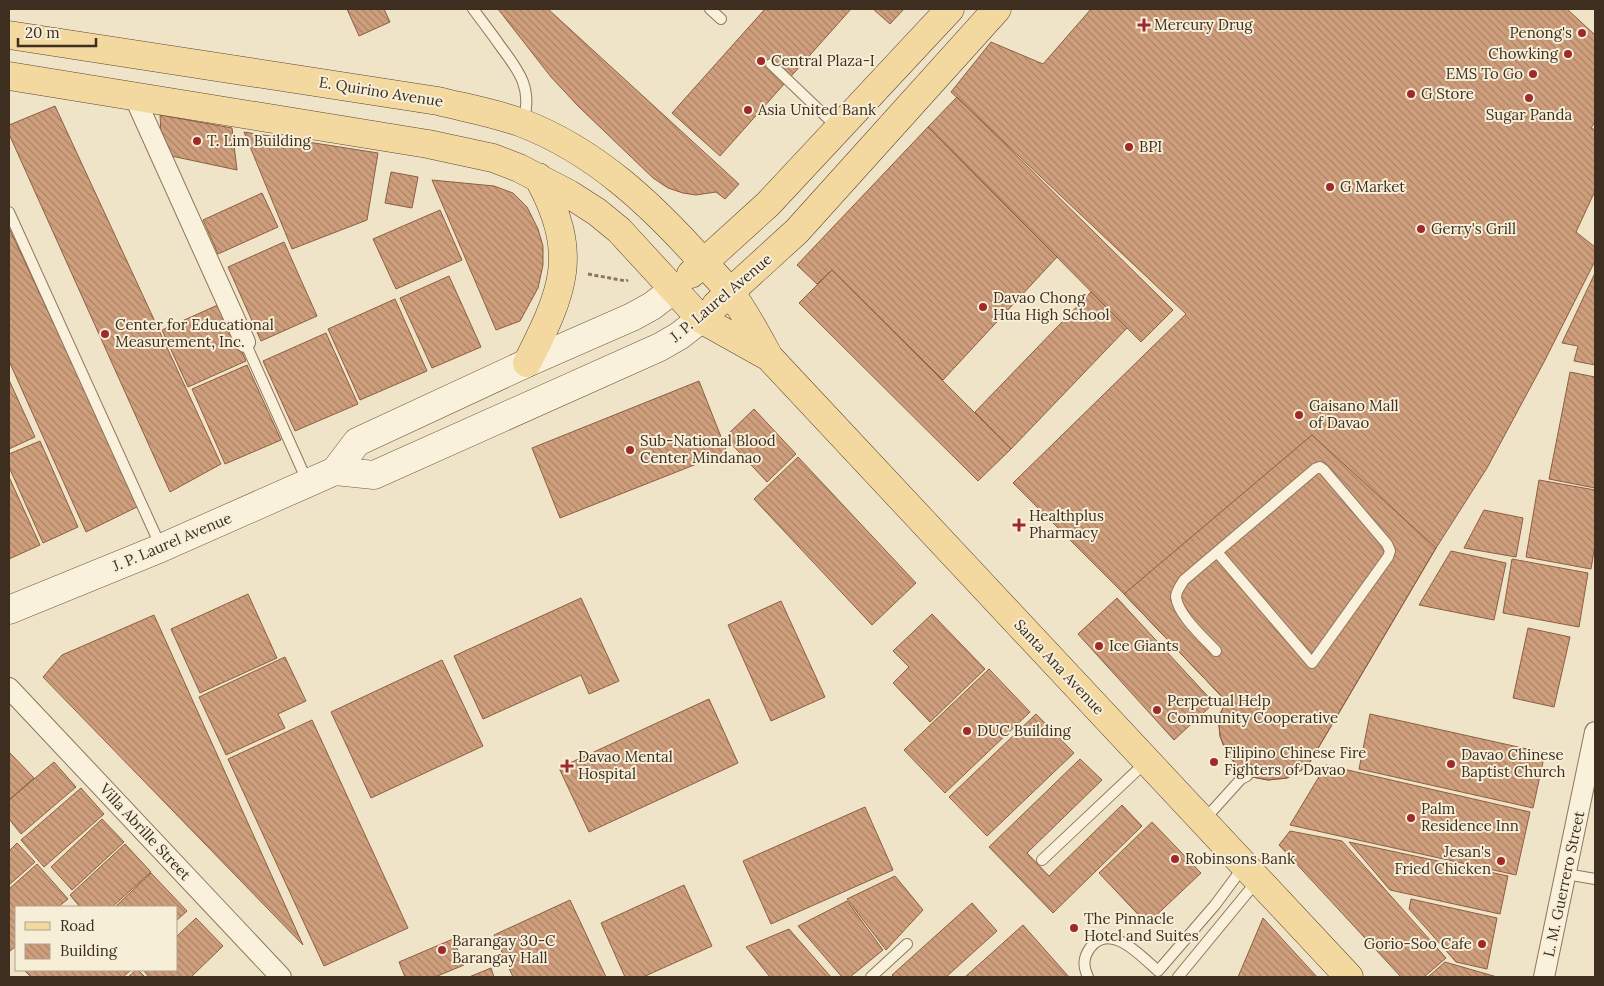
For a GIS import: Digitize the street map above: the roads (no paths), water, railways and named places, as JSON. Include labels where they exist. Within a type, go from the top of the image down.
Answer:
[{"type":"main road","name":"J. P. Laurel Avenue","points":[[9,610],[161,548],[335,471],[357,442],[652,306],[704,263],[768,204],[950,9]]},
{"type":"main road","name":"J. P. Laurel Avenue","points":[[335,471],[374,475],[660,347],[679,336],[701,319],[797,231],[997,9]]},
{"type":"main road","name":"E. Quirino Avenue","points":[[9,35],[438,101],[523,123],[581,152],[628,186],[667,222],[730,293]]},
{"type":"main road","points":[[9,76],[428,144],[493,158],[538,177],[597,212],[619,230],[674,289]]},
{"type":"main road","points":[[428,144],[438,101]]},
{"type":"main road","points":[[527,363],[554,306],[563,270],[563,247],[557,215],[538,177]]},
{"type":"main road","name":"Santa Ana Avenue","points":[[674,289],[701,319],[769,357]]},
{"type":"main road","name":"Santa Ana Avenue","points":[[730,293],[769,357],[1349,977]]},
{"type":"street","points":[[134,96],[245,342]]},
{"type":"street","name":"Villa Abrille Street","points":[[9,688],[281,977]]},
{"type":"street","name":"L. M. Guerrero Street","points":[[1544,977],[1595,732]]},
{"type":"lane","points":[[473,9],[515,65],[523,79],[527,104],[523,123]]},
{"type":"lane","points":[[710,9],[722,19]]},
{"type":"lane","points":[[771,64],[839,128]]},
{"type":"lane","points":[[9,212],[161,548]]},
{"type":"lane","points":[[245,342],[308,483]]},
{"type":"lane","points":[[1216,651],[1179,607],[1176,596],[1178,588],[1184,580],[1217,552],[1315,469],[1320,468],[1324,470],[1387,544],[1390,551],[1388,557],[1312,663],[1217,552]]},
{"type":"lane","points":[[1042,860],[1147,761]]},
{"type":"lane","points":[[1203,821],[1247,776]]},
{"type":"lane","points":[[1088,977],[1084,967],[1085,957],[1097,940],[1108,937],[1129,946],[1161,974],[1214,905],[1251,873]]},
{"type":"lane","points":[[1178,977],[1251,873]]},
{"type":"lane","points":[[1566,874],[1595,879]]},
{"type":"lane","points":[[871,977],[907,944]]},
{"type":"place","name":"Mercury Drug","points":[[1144,25]]},
{"type":"place","name":"Penong's","points":[[1582,33]]},
{"type":"place","name":"Chowking","points":[[1568,54]]},
{"type":"place","name":"Central Plaza-I","points":[[761,61]]},
{"type":"place","name":"EMS To Go","points":[[1533,74]]},
{"type":"place","name":"G Store","points":[[1411,94]]},
{"type":"place","name":"Sugar Panda","points":[[1529,98]]},
{"type":"place","name":"Asia United Bank","points":[[748,110]]},
{"type":"place","name":"T. Lim Building","points":[[197,141]]},
{"type":"place","name":"BPI","points":[[1129,147]]},
{"type":"place","name":"G Market","points":[[1330,187]]},
{"type":"place","name":"Gerry's Grill","points":[[1421,229]]},
{"type":"place","name":"Davao Chong Hua High School","points":[[983,307]]},
{"type":"place","name":"Center for Educational Measurement, Inc.","points":[[105,334]]},
{"type":"place","name":"Gaisano Mall of Davao","points":[[1299,415]]},
{"type":"place","name":"Sub-National Blood Center Mindanao","points":[[630,450]]},
{"type":"place","name":"Healthplus Pharmacy","points":[[1019,525]]},
{"type":"place","name":"Ice Giants","points":[[1099,646]]},
{"type":"place","name":"Perpetual Help Community Cooperative","points":[[1157,710]]},
{"type":"place","name":"DUC Building","points":[[967,731]]},
{"type":"place","name":"Filipino Chinese Fire Fighters of Davao","points":[[1214,762]]},
{"type":"place","name":"Davao Chinese Baptist Church","points":[[1451,764]]},
{"type":"place","name":"Davao Mental Hospital","points":[[567,766]]},
{"type":"place","name":"Palm Residence Inn","points":[[1411,818]]},
{"type":"place","name":"Robinsons Bank","points":[[1175,859]]},
{"type":"place","name":"Jesan's Fried Chicken","points":[[1501,861]]},
{"type":"place","name":"The Pinnacle Hotel and Suites","points":[[1074,928]]},
{"type":"place","name":"Gorio-Soo Cafe","points":[[1482,944]]},
{"type":"place","name":"Barangay 30-C Barangay Hall","points":[[442,950]]}]
